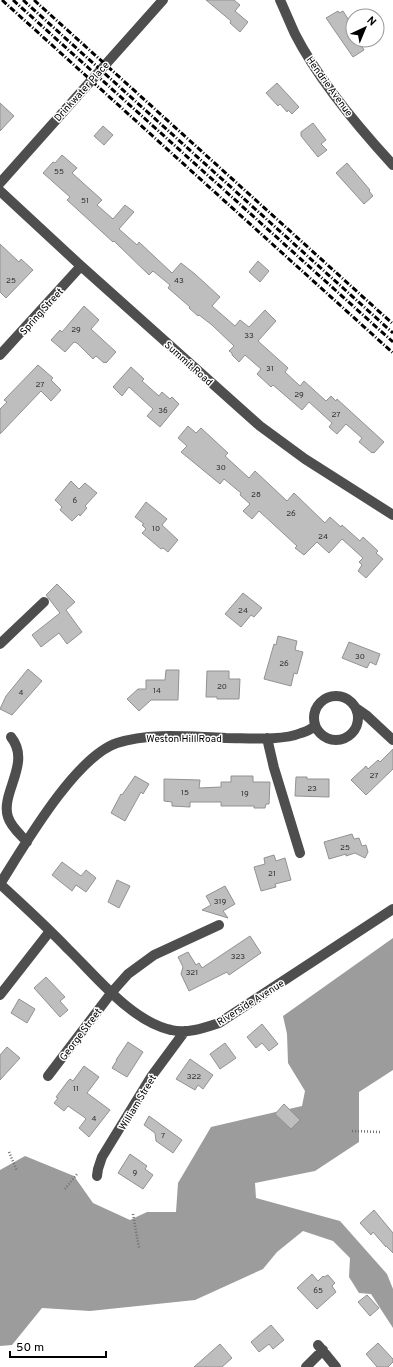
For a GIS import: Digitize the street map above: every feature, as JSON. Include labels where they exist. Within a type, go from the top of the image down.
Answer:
[{"type":"street","name":"Drinkwater Place","points":[[0,182],[162,0]]},
{"type":"street","name":"Hendrie Avenue","points":[[280,0],[296,34],[320,75],[375,145],[393,165]]},
{"type":"street","name":"Summit Road","points":[[0,191],[81,266],[269,433],[305,459],[393,515]]},
{"type":"street","name":"Spring Street","points":[[0,355],[81,266]]},
{"type":"street","points":[[0,644],[44,602]]},
{"type":"street","points":[[338,696],[352,702],[356,708],[359,721],[357,728],[346,739],[337,741],[328,739],[320,734],[315,726],[315,710],[324,699],[338,696]]},
{"type":"street","points":[[356,708],[366,715],[393,740]]},
{"type":"street","name":"Weston Hill Road","points":[[2,887],[44,815],[69,782],[100,751],[115,743],[151,736],[289,737],[302,733],[315,726]]},
{"type":"street","points":[[10,737],[17,746],[18,759],[6,809],[13,826],[27,842]]},
{"type":"street","points":[[267,738],[274,768],[300,853]]},
{"type":"street","name":"Riverside Avenue","points":[[2,887],[50,931],[128,1007],[154,1025],[172,1031],[201,1029],[219,1023],[393,909]]},
{"type":"street","name":"George Street","points":[[48,1076],[112,992],[128,974],[154,955],[219,925]]},
{"type":"street","points":[[0,995],[50,931]]},
{"type":"street","name":"William Street","points":[[97,1176],[102,1157],[151,1077],[185,1031]]},
{"type":"street","points":[[306,1367],[321,1348],[336,1367]]},
{"type":"path","points":[[352,1131],[380,1132]]},
{"type":"path","points":[[9,1152],[17,1171]]},
{"type":"path","points":[[65,1189],[77,1174]]},
{"type":"path","points":[[133,1214],[139,1248]]},
{"type":"shaded area","points":[[393,938],[393,1070],[359,1092],[359,1142],[315,1171],[255,1183],[256,1198],[340,1221],[387,1274],[393,1289],[393,1328],[371,1294],[359,1293],[349,1277],[350,1258],[333,1241],[303,1231],[277,1252],[263,1269],[195,1300],[90,1311],[42,1308],[12,1345],[0,1346],[0,1170],[25,1156],[74,1176],[93,1203],[130,1220],[147,1212],[176,1212],[178,1183],[211,1127],[302,1106],[305,1091],[288,1063],[287,1034],[283,1016]]},
{"type":"building","points":[[206,0],[234,0],[240,5],[235,11],[248,22],[240,32],[230,23],[231,21]]},
{"type":"building","points":[[338,11],[339,13],[343,11],[345,14],[345,45],[326,18]]},
{"type":"building","points":[[347,48],[363,48],[364,50],[353,57]]},
{"type":"building","points":[[277,83],[299,107],[292,114],[288,110],[287,112],[280,104],[278,106],[266,93]]},
{"type":"building","points":[[0,103],[14,116],[0,131]]},
{"type":"building","points":[[313,123],[326,140],[321,144],[327,150],[318,157],[301,136],[301,132]]},
{"type":"building","points":[[103,126],[113,135],[104,145],[94,136]]},
{"type":"building","points":[[62,155],[77,168],[72,173],[102,200],[97,205],[113,219],[125,205],[134,212],[119,229],[137,245],[139,242],[172,273],[181,263],[195,274],[220,297],[212,306],[235,326],[240,320],[249,327],[265,310],[276,321],[258,341],[288,368],[285,372],[300,386],[304,381],[326,401],[331,396],[336,401],[337,399],[384,442],[374,453],[359,442],[362,438],[346,424],[337,434],[329,427],[332,423],[309,402],[302,410],[273,385],[271,387],[257,374],[261,369],[245,355],[239,362],[229,351],[234,346],[212,325],[199,315],[198,316],[168,288],[170,285],[153,271],[149,275],[114,241],[113,242],[67,200],[70,197],[43,173]]},
{"type":"building","points":[[347,163],[370,190],[369,191],[373,196],[364,204],[336,173]]},
{"type":"building","points":[[0,244],[19,262],[21,259],[33,270],[6,298],[0,292]]},
{"type":"building","points":[[258,261],[269,271],[260,282],[249,272]]},
{"type":"building","points":[[84,306],[99,320],[91,329],[116,352],[106,363],[96,356],[93,359],[77,343],[74,342],[65,352],[51,340],[60,330],[62,332]]},
{"type":"building","points":[[38,365],[53,378],[51,380],[61,390],[51,401],[41,391],[0,434],[0,409],[7,402],[4,400]]},
{"type":"building","points":[[131,367],[144,379],[142,381],[159,396],[162,392],[170,399],[172,397],[179,404],[160,427],[147,416],[153,409],[129,387],[122,396],[113,387]]},
{"type":"building","points":[[188,426],[196,433],[201,428],[228,453],[225,456],[249,478],[255,471],[287,501],[294,493],[325,523],[330,517],[341,527],[342,525],[360,541],[363,537],[378,551],[376,553],[383,559],[366,578],[358,571],[362,565],[359,562],[363,558],[342,539],[329,553],[317,542],[304,555],[295,548],[297,546],[259,511],[252,519],[243,511],[250,504],[240,495],[241,493],[224,479],[220,484],[181,452],[187,446],[178,438]]},
{"type":"building","points":[[71,481],[79,489],[85,483],[97,493],[85,506],[87,508],[80,516],[79,514],[72,521],[60,510],[62,507],[55,500]]},
{"type":"building","points":[[146,502],[167,519],[162,525],[178,540],[168,552],[163,548],[161,549],[142,533],[146,529],[142,525],[144,524],[135,517]]},
{"type":"building","points":[[57,584],[75,602],[66,610],[82,632],[67,644],[59,633],[41,647],[32,635],[60,613],[46,595]]},
{"type":"building","points":[[243,593],[262,608],[254,617],[251,615],[241,627],[225,614]]},
{"type":"building","points":[[278,636],[297,641],[295,650],[303,652],[297,674],[294,673],[291,686],[264,679],[274,644],[276,645]]},
{"type":"building","points":[[349,642],[380,654],[376,665],[370,662],[367,668],[342,658]]},
{"type":"building","points":[[28,669],[42,681],[12,715],[0,709],[6,696]]},
{"type":"building","points":[[166,670],[179,670],[178,700],[151,700],[139,711],[127,699],[138,689],[146,689],[146,680],[165,680]]},
{"type":"building","points":[[207,671],[229,671],[229,679],[240,679],[239,699],[217,699],[217,697],[206,697]]},
{"type":"building","points":[[393,749],[393,769],[366,795],[351,780],[366,766],[368,769],[378,760],[380,762]]},
{"type":"building","points":[[135,776],[149,784],[143,794],[141,792],[125,821],[111,813],[121,794],[122,795]]},
{"type":"building","points":[[231,776],[253,776],[253,782],[270,782],[269,804],[266,804],[265,808],[254,808],[254,806],[221,806],[221,802],[190,802],[190,807],[172,806],[172,802],[164,801],[164,779],[200,780],[199,788],[221,787],[221,782],[231,782]]},
{"type":"building","points":[[296,777],[307,777],[307,779],[329,779],[329,797],[295,796]]},
{"type":"building","points":[[352,834],[354,839],[359,838],[362,846],[366,845],[368,852],[365,858],[355,853],[329,859],[324,842]]},
{"type":"building","points":[[274,855],[276,861],[285,858],[291,880],[275,884],[276,887],[261,891],[254,867],[265,864],[264,858]]},
{"type":"building","points":[[62,862],[81,876],[86,870],[96,878],[86,892],[76,885],[72,891],[52,875]]},
{"type":"building","points":[[117,880],[130,886],[119,908],[108,902]]},
{"type":"building","points":[[225,886],[235,904],[223,911],[228,918],[202,910],[211,905],[206,896]]},
{"type":"building","points":[[250,936],[261,953],[229,975],[227,972],[189,991],[181,974],[183,967],[178,957],[188,952],[196,965],[199,963],[202,968]]},
{"type":"building","points":[[46,977],[65,997],[60,1001],[68,1010],[60,1017],[34,988]]},
{"type":"building","points":[[19,999],[35,1009],[27,1023],[11,1013]]},
{"type":"building","points":[[262,1024],[278,1044],[269,1051],[262,1043],[256,1048],[247,1037]]},
{"type":"building","points":[[128,1042],[143,1052],[127,1077],[112,1068]]},
{"type":"building","points":[[225,1043],[236,1058],[220,1069],[210,1054]]},
{"type":"building","points":[[7,1047],[20,1058],[0,1080],[0,1055]]},
{"type":"building","points":[[190,1059],[213,1075],[203,1089],[198,1085],[195,1090],[176,1079]]},
{"type":"building","points":[[84,1066],[99,1077],[87,1093],[110,1110],[89,1137],[79,1128],[86,1119],[84,1117],[68,1106],[64,1111],[54,1103],[58,1098],[56,1097],[68,1081],[70,1079],[73,1081]]},
{"type":"building","points":[[284,1104],[300,1120],[291,1129],[275,1114]]},
{"type":"building","points":[[149,1116],[182,1140],[173,1153],[156,1141],[155,1133],[144,1125]]},
{"type":"building","points":[[130,1154],[147,1166],[145,1169],[153,1175],[143,1189],[118,1173]]},
{"type":"building","points":[[374,1210],[393,1233],[393,1253],[373,1232],[371,1235],[360,1223]]},
{"type":"building","points":[[312,1274],[318,1281],[323,1276],[328,1275],[335,1283],[332,1286],[336,1292],[317,1309],[297,1288]]},
{"type":"building","points":[[367,1295],[379,1308],[370,1316],[358,1302]]},
{"type":"building","points":[[271,1325],[284,1340],[273,1349],[269,1344],[259,1352],[251,1342]]},
{"type":"building","points":[[378,1343],[393,1359],[393,1362],[388,1367],[377,1367],[366,1354]]},
{"type":"building","points":[[220,1344],[232,1358],[222,1367],[194,1367]]},
{"type":"railway","points":[[2,0],[393,353]]},
{"type":"railway","points":[[13,0],[393,342]]},
{"type":"railway","points":[[23,0],[393,333]]},
{"type":"railway","points":[[34,0],[393,324]]}]
